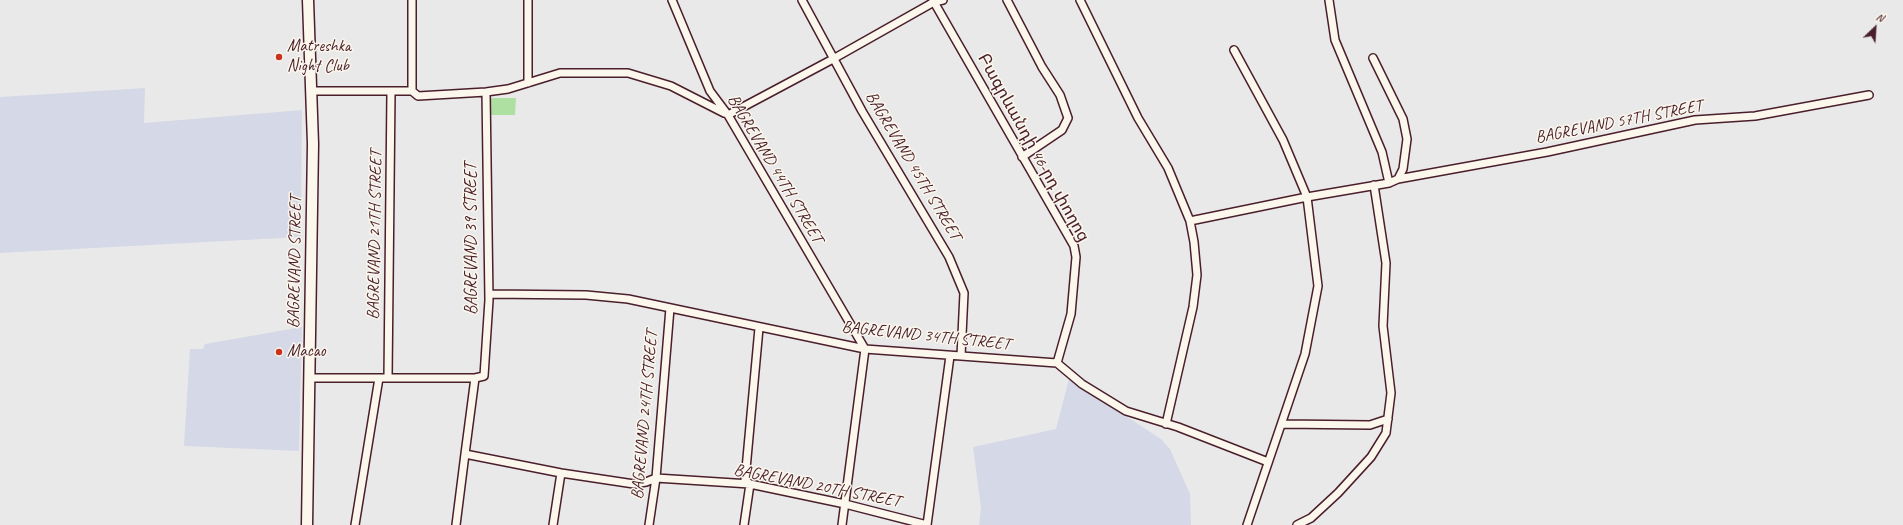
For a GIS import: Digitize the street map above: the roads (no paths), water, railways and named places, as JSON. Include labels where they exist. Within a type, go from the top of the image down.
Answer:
[{"type":"main road","name":"BAGREVAND STREET","points":[[307,525],[313,144],[308,0]]},
{"type":"street","points":[[412,0],[412,91]]},
{"type":"street","points":[[528,0],[528,83]]},
{"type":"street","name":"BAGREVAND 44TH STREET","points":[[672,0],[710,92],[728,116],[864,349]]},
{"type":"street","name":"BAGREVAND 45TH STREET","points":[[802,0],[833,60],[949,257],[964,293],[960,356]]},
{"type":"street","points":[[311,91],[412,91],[418,96],[486,92],[508,89],[560,73],[628,73],[671,86],[728,116],[833,60],[933,1],[943,0]]},
{"type":"street","points":[[1007,0],[1042,67],[1060,95],[1068,118],[1062,130],[1022,157]]},
{"type":"street","points":[[1080,0],[1138,118],[1168,168],[1190,221],[1194,242],[1197,275],[1193,307],[1166,424]]},
{"type":"street","points":[[1329,0],[1335,40],[1382,152],[1388,183]]},
{"type":"street","name":"Բագրևանդի 46-րդ փողոց","points":[[933,1],[1074,246],[1076,257],[1071,314],[1057,363]]},
{"type":"street","points":[[1234,50],[1285,145],[1307,197],[1318,286],[1305,354],[1247,525]]},
{"type":"street","points":[[1373,58],[1403,119],[1407,139],[1403,169],[1398,179]]},
{"type":"street","name":"BAGREVAND 21TH STREET","points":[[388,378],[391,92]]},
{"type":"street","name":"BAGREVAND 39 STREET","points":[[474,378],[484,376],[489,294],[486,92]]},
{"type":"street","name":"BAGREVAND 57TH STREET","points":[[1190,221],[1307,197],[1388,183],[1398,179],[1547,152],[1695,120],[1755,116],[1868,95]]},
{"type":"street","points":[[1297,525],[1311,518],[1338,493],[1371,457],[1386,433],[1391,393],[1382,326],[1386,263],[1374,185]]},
{"type":"street","name":"BAGREVAND 34TH STREET","points":[[489,294],[586,295],[628,299],[759,328],[864,349],[1057,363]]},
{"type":"street","name":"BAGREVAND 24TH STREET","points":[[649,525],[656,478],[670,308]]},
{"type":"street","points":[[744,525],[750,484],[745,480],[759,328]]},
{"type":"street","points":[[842,525],[864,349]]},
{"type":"street","points":[[927,525],[950,356]]},
{"type":"street","points":[[1057,363],[1082,384],[1126,412],[1166,424],[1268,462]]},
{"type":"street","points":[[309,378],[474,378],[456,525]]},
{"type":"street","points":[[355,525],[379,378]]},
{"type":"street","points":[[1282,424],[1370,425],[1388,419]]},
{"type":"street","name":"BAGREVAND 20TH STREET","points":[[465,454],[561,473],[634,484],[646,482],[656,478],[750,484],[845,504],[927,525]]},
{"type":"street","points":[[554,525],[561,473]]},
{"type":"place","name":"Matreshka Night Club","points":[[279,57]]},
{"type":"place","name":"Macao","points":[[279,352]]}]
